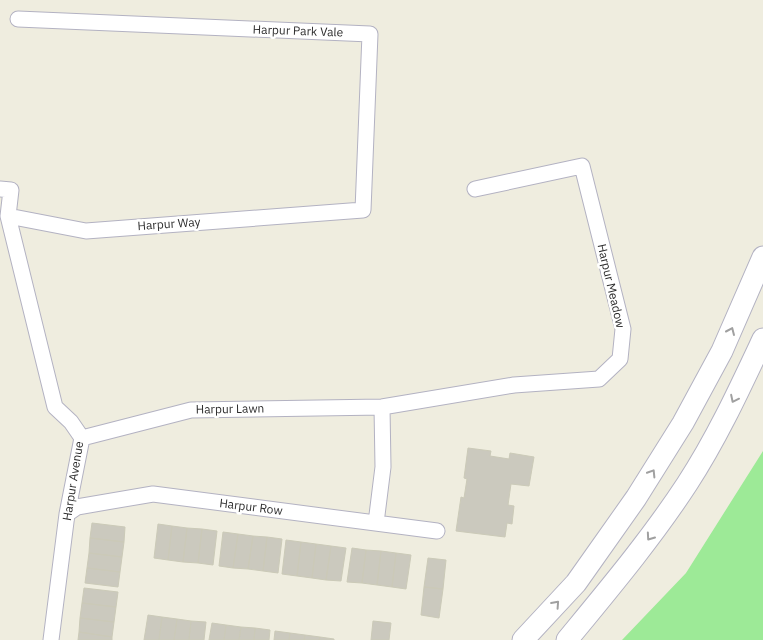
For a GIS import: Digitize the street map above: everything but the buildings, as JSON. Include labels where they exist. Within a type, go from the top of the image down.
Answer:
[{"type":"main road","points":[[523,640],[576,583],[642,489],[683,422],[722,351],[763,257]]},
{"type":"main road","points":[[567,640],[636,557],[688,483],[725,419],[763,339]]},
{"type":"street","name":"Harpur Park Vale","points":[[18,19],[370,34],[363,210],[332,212]]},
{"type":"street","name":"Harpur Meadow","points":[[382,407],[514,385],[599,380],[620,359],[623,329],[582,166],[475,188]]},
{"type":"street","points":[[6,190],[8,216]]},
{"type":"street","name":"Harpur Way","points":[[8,216],[86,231],[332,212]]},
{"type":"street","name":"Harpur Avenue","points":[[8,216],[55,407],[71,422],[82,438],[67,514],[51,640]]},
{"type":"street","name":"Harpur Lawn","points":[[82,438],[191,410],[382,407]]},
{"type":"street","points":[[376,523],[383,467],[382,407]]},
{"type":"street","name":"Harpur Row","points":[[67,514],[78,507],[153,494],[437,531]]},
{"type":"green space","points":[[763,451],[763,640],[622,640],[686,573]]}]
